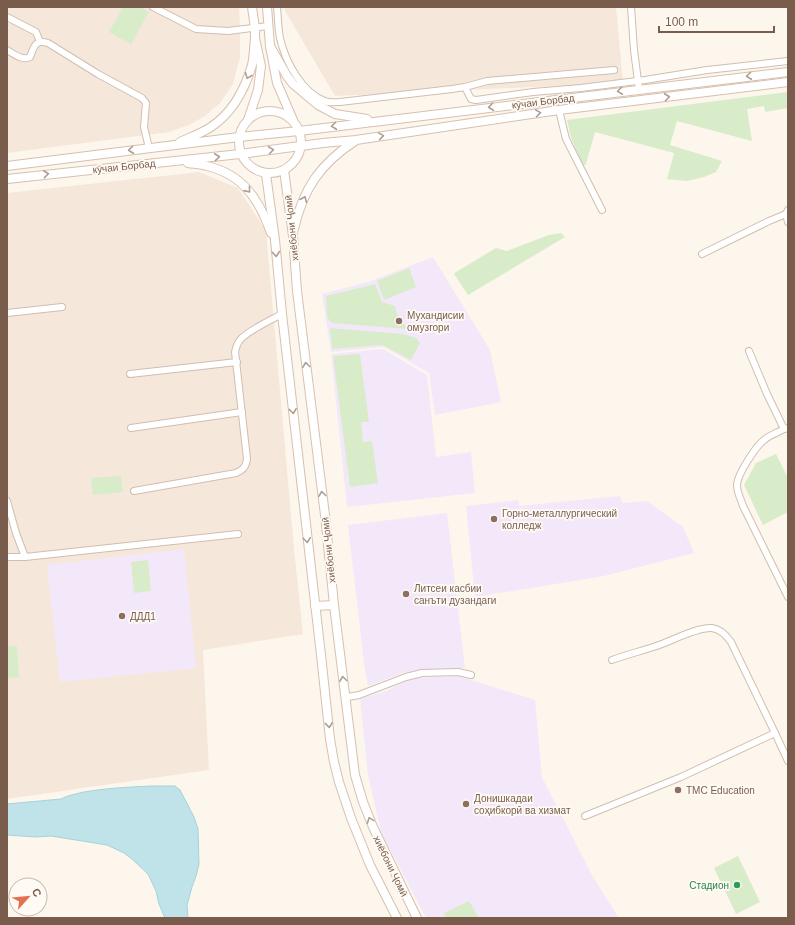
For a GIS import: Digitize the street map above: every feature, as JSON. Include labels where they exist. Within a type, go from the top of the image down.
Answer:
[{"type":"main road","points":[[248,120],[258,90],[261,66],[252,7]]},
{"type":"main road","points":[[267,7],[270,46],[277,83],[293,122]]},
{"type":"main road","points":[[170,146],[194,136],[210,127],[221,119],[229,110],[241,92],[252,64],[255,32]]},
{"type":"main road","points":[[270,46],[287,76],[296,82],[318,105],[328,106],[335,114],[375,121]]},
{"type":"main road","name":"кӯчаи Борбад","points":[[7,166],[375,121],[639,85],[788,72]]},
{"type":"main road","name":"кӯчаи Борбад","points":[[7,179],[356,140],[559,110],[788,82]]},
{"type":"main road","points":[[265,111],[285,115],[293,122],[299,130],[301,146],[298,156],[292,164],[284,170],[266,174],[250,167],[240,154],[238,144],[242,128],[248,120],[256,114],[265,111]]},
{"type":"main road","points":[[293,236],[302,201],[316,176],[345,147],[356,140]]},
{"type":"main road","points":[[175,161],[206,166],[223,172],[243,184],[257,202],[275,240]]},
{"type":"main road","name":"хиёбони Ҷомӣ","points":[[284,170],[293,236],[297,291],[355,775],[363,802],[375,833],[417,918]]},
{"type":"main road","name":"хиёбони Ҷомӣ","points":[[266,174],[275,240],[330,739],[334,762],[351,818],[370,865],[397,918]]},
{"type":"main road","points":[[315,606],[334,605]]},
{"type":"street","points":[[153,7],[196,29],[255,32],[268,26]]},
{"type":"street","points":[[277,7],[280,38],[296,82]]},
{"type":"street","points":[[632,7],[634,50],[639,85]]},
{"type":"street","points":[[7,17],[36,32],[40,42]]},
{"type":"street","points":[[7,50],[21,58],[26,59],[30,57],[36,43],[48,43],[98,74],[142,98],[146,103],[144,127],[149,148]]},
{"type":"street","points":[[465,87],[471,99],[476,100],[533,92],[639,85],[707,70],[788,61]]},
{"type":"street","points":[[328,106],[340,102],[465,87],[487,81],[614,70]]},
{"type":"street","points":[[559,110],[566,139],[602,210]]},
{"type":"street","points":[[702,254],[787,212],[788,222]]},
{"type":"street","points":[[7,313],[62,307]]},
{"type":"street","points":[[134,491],[241,471],[246,465],[247,459],[235,352],[237,344],[247,334],[282,314]]},
{"type":"street","points":[[749,351],[767,394],[786,429],[765,439],[756,448],[740,474],[737,484],[738,494],[788,597]]},
{"type":"street","points":[[130,374],[237,362]]},
{"type":"street","points":[[131,428],[242,412]]},
{"type":"street","points":[[7,501],[8,510],[25,557]]},
{"type":"street","points":[[7,557],[25,557],[238,534]]},
{"type":"street","points":[[612,660],[660,645],[694,631],[713,628],[722,632],[731,642],[788,761]]},
{"type":"street","points":[[348,697],[358,696],[406,677],[422,673],[458,672],[471,675]]},
{"type":"street","points":[[585,816],[681,777],[775,733]]},
{"type":"shaded area","points":[[7,7],[239,7],[240,57],[233,84],[220,103],[205,116],[189,125],[169,132],[7,153]]},
{"type":"shaded area","points":[[284,7],[616,7],[623,83],[335,96]]},
{"type":"shaded area","points":[[199,172],[238,188],[266,231],[303,634],[203,650],[209,770],[7,799],[7,193]]},
{"type":"shaded area","name":"Мухандисии омузгори","points":[[433,257],[490,350],[501,402],[435,415],[429,373],[384,347],[331,352],[322,294],[371,281]]},
{"type":"shaded area","points":[[383,349],[427,375],[436,457],[471,452],[475,493],[347,507],[331,354]]},
{"type":"shaded area","points":[[620,496],[622,503],[647,501],[683,527],[694,553],[604,576],[475,597],[466,506],[518,500],[519,506]]},
{"type":"shaded area","name":"Литсеи касбии санъти дузандаги","points":[[447,513],[465,668],[421,670],[403,673],[368,686],[348,525]]},
{"type":"shaded area","name":"ДДД1","points":[[184,549],[196,668],[60,682],[47,565]]},
{"type":"shaded area","name":"Донишкадаи соҳибкорӣ ва хизмат","points":[[458,676],[535,700],[542,777],[593,877],[619,918],[426,918],[381,832],[368,775],[360,699],[386,691],[413,678]]},
{"type":"green space","points":[[123,7],[140,7],[149,12],[131,44],[109,32]]},
{"type":"green space","points":[[788,92],[788,108],[765,112],[764,106],[747,109],[752,141],[677,121],[670,145],[722,161],[716,172],[704,177],[687,181],[667,179],[674,153],[595,132],[586,164],[583,166],[571,138],[567,120]]},
{"type":"green space","points":[[561,233],[565,237],[468,295],[454,274],[496,248],[507,251],[549,235]]},
{"type":"green space","points":[[409,268],[416,287],[384,300],[377,281]]},
{"type":"green space","points":[[375,284],[382,302],[395,306],[397,314],[407,329],[332,323],[327,317],[326,296]]},
{"type":"green space","points":[[330,328],[403,334],[416,338],[420,343],[411,360],[382,345],[332,349]]},
{"type":"green space","points":[[360,354],[369,422],[361,422],[363,442],[372,441],[378,483],[350,487],[333,356]]},
{"type":"green space","points":[[776,454],[788,478],[788,512],[763,525],[744,485],[756,463]]},
{"type":"green space","points":[[121,476],[123,492],[93,495],[91,478]]},
{"type":"green space","points":[[148,560],[151,591],[134,593],[131,562]]},
{"type":"green space","points":[[17,646],[19,677],[7,678],[7,647]]},
{"type":"green space","name":"Стадион","points":[[738,856],[760,902],[736,914],[714,868]]},
{"type":"green space","points":[[469,901],[479,918],[446,918],[444,913]]},
{"type":"water","points":[[175,786],[180,790],[194,817],[198,829],[199,864],[187,905],[188,918],[165,918],[159,904],[156,891],[148,874],[124,853],[107,845],[51,836],[36,837],[7,835],[7,804],[61,799],[66,796],[84,792],[127,787]]},
{"type":"place","name":"Мухандисии омузгори","points":[[399,321]]},
{"type":"place","name":"Горно-металлургический колледж","points":[[494,519]]},
{"type":"place","name":"Литсеи касбии санъти дузандаги","points":[[406,594]]},
{"type":"place","name":"ДДД1","points":[[122,616]]},
{"type":"place","name":"TMC Education","points":[[678,790]]},
{"type":"place","name":"Донишкадаи соҳибкорӣ ва хизмат","points":[[466,804]]},
{"type":"place","name":"Стадион","points":[[737,885]]}]
